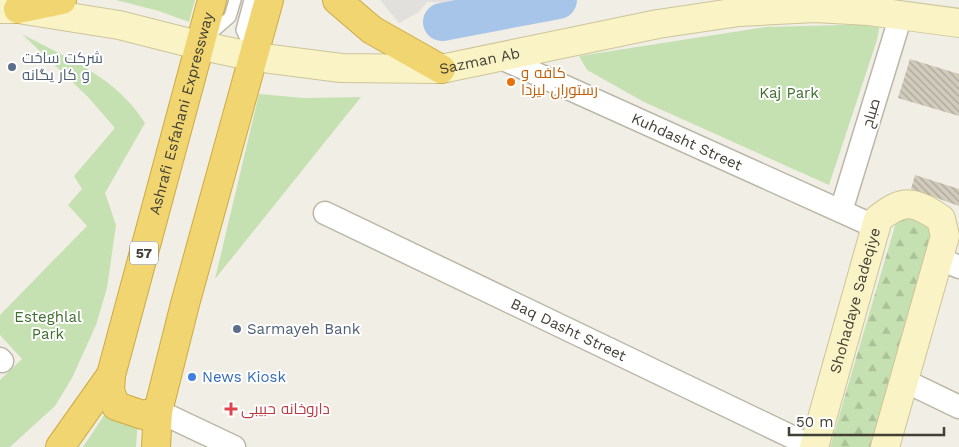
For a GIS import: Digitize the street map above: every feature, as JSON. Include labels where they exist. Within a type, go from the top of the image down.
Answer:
[{"type":"highway","points":[[9,6],[62,0]]},
{"type":"highway","name":"Ashrafi Esfahani Expressway","points":[[60,447],[111,375],[198,45],[212,0]]},
{"type":"highway","points":[[156,447],[158,411],[185,304],[269,0]]},
{"type":"highway","points":[[337,0],[372,30],[441,69]]},
{"type":"highway","points":[[111,375],[110,391],[116,406],[143,415],[158,411]]},
{"type":"main road","name":"Sazman Ab","points":[[9,6],[119,25],[198,45],[254,56],[341,68],[441,69],[658,24],[739,12],[814,8],[901,15],[959,23]]},
{"type":"main road","name":"Shohadaye Sadeqiye","points":[[814,447],[878,219],[894,206],[908,204],[923,207],[941,219],[949,263],[904,380],[885,447]]},
{"type":"street","name":"صباح","points":[[841,211],[901,15]]},
{"type":"street","name":"Kuhdasht Street","points":[[499,57],[876,227]]},
{"type":"street","name":"Baq Dasht Street","points":[[325,213],[814,447]]},
{"type":"street","points":[[904,380],[959,407]]},
{"type":"street","points":[[158,411],[234,447]]},
{"type":"lane","points":[[198,45],[230,17],[235,0]]},
{"type":"lane","points":[[250,0],[242,30],[254,56]]},
{"type":"green space","points":[[116,0],[195,0],[189,22],[159,11]]},
{"type":"green space","name":"Kaj Park","points":[[880,24],[877,40],[829,185],[644,102],[587,70],[579,56],[765,27]]},
{"type":"green space","name":"Esteghlal Park","points":[[22,34],[74,61],[106,81],[133,107],[145,123],[105,193],[116,225],[107,288],[96,325],[72,378],[55,406],[10,447],[0,447],[0,380],[22,359],[0,335],[0,315],[87,226],[68,205],[82,189],[74,176],[115,128],[88,97]]},
{"type":"green space","points":[[259,94],[304,98],[361,97],[215,279]]},
{"type":"green space","points":[[910,210],[937,225],[872,447],[830,447],[897,219]]},
{"type":"green space","points":[[109,408],[138,418],[136,447],[83,447]]},
{"type":"shaded area","points":[[380,0],[491,0],[475,3],[427,2],[419,12],[399,23]]},
{"type":"building","points":[[910,59],[959,74],[959,116],[898,98]]},
{"type":"building","points":[[915,175],[959,189],[959,206],[911,189]]},
{"type":"waterway","points":[[442,22],[558,0]]},
{"type":"place","name":"شرکت ساخت و کار یگانه","points":[[12,67]]},
{"type":"place","name":"کافه و رستوران لیزدا","points":[[511,82]]},
{"type":"place","name":"Sarmayeh Bank","points":[[237,329]]},
{"type":"place","name":"News Kiosk","points":[[192,377]]},
{"type":"place","name":"داروخانه حبیبی","points":[[231,409]]}]
